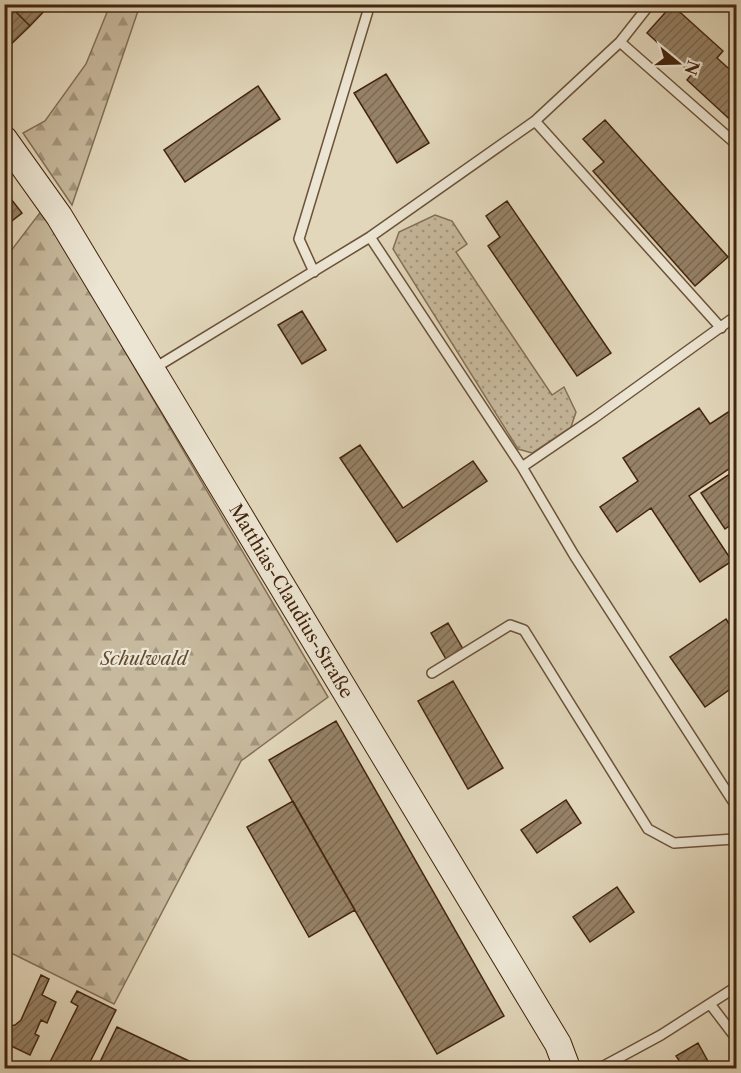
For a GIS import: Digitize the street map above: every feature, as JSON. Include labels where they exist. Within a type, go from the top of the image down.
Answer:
[{"type":"street","name":"Matthias-Claudius-Straße","points":[[4,139],[59,216],[558,1044],[567,1068]]},
{"type":"lane","points":[[314,272],[299,239],[370,4]]},
{"type":"lane","points":[[151,370],[370,237],[536,121],[620,42],[650,4]]},
{"type":"lane","points":[[620,42],[736,144]]},
{"type":"lane","points":[[536,121],[721,328]]},
{"type":"lane","points":[[370,237],[522,467],[574,555],[736,806]]},
{"type":"lane","points":[[522,467],[736,316]]},
{"type":"lane","points":[[432,673],[510,625],[524,630],[648,829],[674,843],[736,837]]},
{"type":"lane","points":[[600,1068],[661,1035],[736,987]]},
{"type":"lane","points":[[710,1004],[736,1038]]},
{"type":"green space","points":[[110,5],[140,5],[72,205],[23,133],[45,121],[86,64]]},
{"type":"green space","name":"Schulwald","points":[[42,210],[328,697],[241,761],[114,1004],[5,950],[4,260]]},
{"type":"green space","points":[[435,215],[452,221],[467,244],[456,252],[552,395],[564,387],[576,412],[571,427],[532,453],[518,449],[393,249],[399,232]]},
{"type":"building","points":[[8,4],[30,26],[4,51],[4,8]]},
{"type":"building","points":[[8,4],[51,4],[30,26]]},
{"type":"building","points":[[672,5],[723,51],[717,58],[736,75],[736,125],[687,80],[692,74],[647,33]]},
{"type":"building","points":[[386,74],[429,143],[397,163],[354,93]]},
{"type":"building","points":[[258,86],[280,119],[185,182],[164,150]]},
{"type":"building","points":[[605,120],[728,257],[695,286],[593,171],[604,162],[583,139]]},
{"type":"building","points":[[4,190],[22,213],[4,227]]},
{"type":"building","points":[[507,201],[611,353],[577,376],[488,246],[500,237],[486,216]]},
{"type":"building","points":[[302,311],[326,350],[302,364],[278,325]]},
{"type":"building","points":[[736,407],[736,464],[689,496],[732,561],[700,582],[651,508],[617,532],[600,507],[638,481],[623,458],[699,408],[710,424]]},
{"type":"building","points":[[360,445],[403,508],[473,461],[487,481],[397,542],[340,458]]},
{"type":"building","points":[[736,470],[736,521],[725,529],[701,493]]},
{"type":"building","points":[[726,619],[736,634],[736,685],[705,707],[670,657]]},
{"type":"building","points":[[448,623],[463,649],[446,659],[431,633]]},
{"type":"building","points":[[453,681],[503,768],[468,789],[418,701]]},
{"type":"building","points":[[336,721],[504,1016],[437,1054],[269,760]]},
{"type":"building","points":[[566,800],[581,823],[537,853],[521,830]]},
{"type":"building","points":[[293,801],[355,910],[309,937],[247,827]]},
{"type":"building","points":[[617,887],[634,912],[590,942],[573,917]]},
{"type":"building","points":[[41,975],[49,979],[42,995],[56,1002],[47,1023],[41,1020],[35,1034],[39,1036],[30,1055],[7,1044],[4,1050],[4,1024],[15,1025],[21,1020]]},
{"type":"building","points":[[77,991],[116,1010],[87,1068],[47,1068],[78,1006],[71,1002]]},
{"type":"building","points":[[117,1027],[204,1068],[97,1068]]},
{"type":"building","points":[[698,1043],[710,1065],[704,1068],[684,1068],[676,1056]]}]
